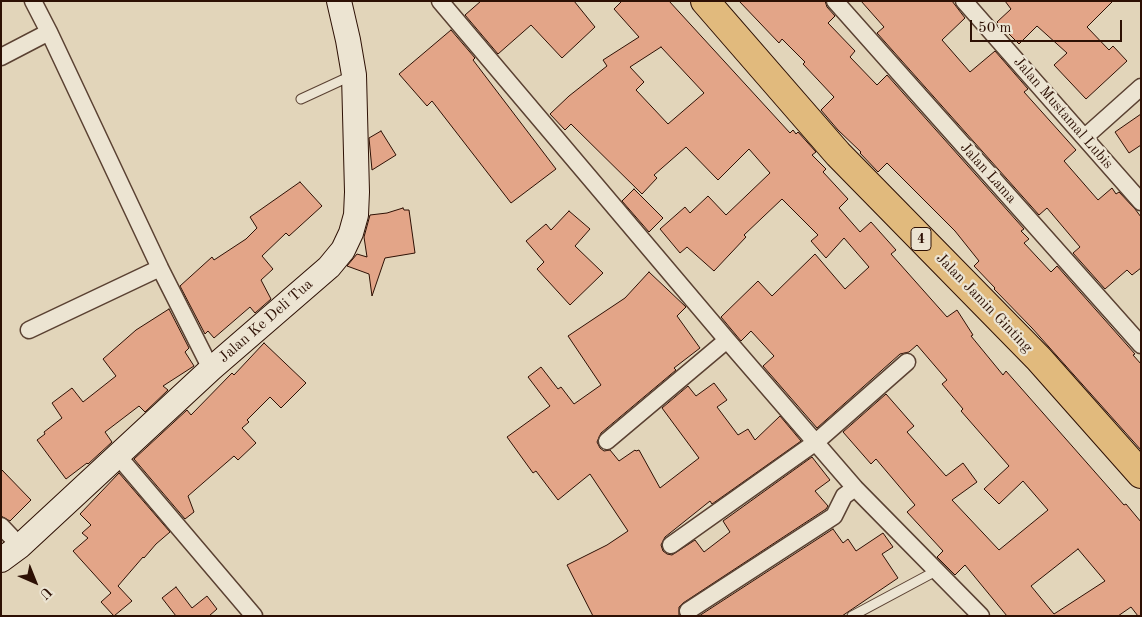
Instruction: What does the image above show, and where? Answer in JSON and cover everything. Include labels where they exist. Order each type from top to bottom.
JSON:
[{"type":"highway","name":"Jalan Jamin Ginting","points":[[705,1],[838,154],[1039,359],[1141,474]]},
{"type":"main road","name":"Jalan Ke Deli Tua","points":[[1,560],[20,546],[211,369],[329,267],[344,250],[356,215],[357,192],[354,75],[340,1]]},
{"type":"street","points":[[33,1],[160,268],[211,369]]},
{"type":"street","points":[[440,1],[855,488],[981,616]]},
{"type":"street","name":"Jalan Lama","points":[[835,1],[1141,345]]},
{"type":"street","name":"Jalan Mustamal Lubis","points":[[964,1],[1141,202]]},
{"type":"street","points":[[1,57],[49,32]]},
{"type":"street","points":[[1085,137],[1141,87]]},
{"type":"street","points":[[29,330],[160,268]]},
{"type":"street","points":[[607,441],[727,340]]},
{"type":"street","points":[[671,545],[816,442],[907,362]]},
{"type":"street","points":[[118,456],[254,616]]},
{"type":"street","points":[[688,611],[834,516],[844,496],[855,488]]},
{"type":"street","points":[[1,526],[20,546]]},
{"type":"lane","points":[[301,99],[354,75]]},
{"type":"lane","points":[[852,616],[936,570]]},
{"type":"building","points":[[481,1],[574,1],[595,27],[562,58],[531,25],[498,54],[465,15]]},
{"type":"building","points":[[622,1],[669,1],[790,133],[793,130],[796,134],[798,132],[816,152],[812,155],[826,169],[823,172],[848,199],[839,208],[860,232],[871,222],[896,250],[891,254],[947,317],[957,310],[973,335],[971,336],[1003,375],[1006,371],[1124,505],[1126,504],[1141,522],[1141,616],[1138,616],[1131,607],[1118,616],[1007,616],[965,565],[955,575],[937,557],[943,551],[907,512],[915,505],[876,459],[871,464],[843,432],[886,394],[914,426],[907,432],[946,476],[963,463],[977,482],[952,500],[999,550],[1048,510],[1023,481],[999,504],[984,489],[1009,466],[961,411],[963,409],[942,384],[947,380],[917,345],[909,352],[900,354],[817,428],[763,366],[774,356],[751,331],[741,341],[721,317],[758,281],[772,296],[815,254],[845,289],[869,267],[844,238],[826,258],[811,241],[818,235],[782,199],[744,235],[746,237],[714,271],[687,247],[680,253],[660,229],[685,207],[690,213],[708,196],[726,215],[770,173],[749,149],[718,180],[686,147],[654,175],[657,178],[642,194],[571,124],[565,130],[550,114],[569,96],[607,66],[603,60],[639,37],[614,9]],"holes":[[[661,47],[704,93],[668,124],[636,90],[644,82],[630,67]],[[1078,549],[1105,581],[1054,614],[1031,586]]]},
{"type":"building","points":[[739,1],[825,1],[827,7],[835,16],[828,23],[855,51],[850,57],[877,85],[887,75],[1024,229],[1021,231],[1029,239],[1024,243],[1051,272],[1057,266],[1135,354],[1133,355],[1141,364],[1141,450],[974,266],[979,261],[955,231],[887,163],[878,172],[838,130],[821,110],[834,97],[803,64],[805,62],[782,39],[779,43]]},
{"type":"building","points":[[861,1],[952,1],[965,18],[942,40],[970,72],[995,51],[1028,89],[1024,92],[1076,150],[1064,161],[1098,200],[1112,188],[1116,194],[1119,192],[1135,209],[1141,217],[1141,268],[1132,275],[1127,270],[1105,289],[1073,253],[1080,247],[1047,208],[1039,215],[877,33],[884,27]]},
{"type":"building","points":[[1005,1],[1113,1],[1087,27],[1109,50],[1113,46],[1127,61],[1086,99],[1054,65],[1067,53],[1037,26],[1019,44],[997,22],[1011,9]]},
{"type":"building","points":[[451,30],[475,58],[473,60],[556,169],[511,203],[432,101],[427,106],[399,74]]},
{"type":"building","points":[[1141,114],[1141,145],[1129,153],[1115,132]]},
{"type":"building","points":[[381,131],[396,155],[372,170],[369,138]]},
{"type":"building","points":[[300,182],[322,206],[289,236],[286,233],[262,256],[273,269],[261,280],[271,299],[255,313],[250,307],[214,338],[208,331],[205,334],[180,286],[212,257],[214,260],[246,239],[257,228],[250,217]]},
{"type":"building","points":[[634,189],[663,218],[649,232],[622,201]]},
{"type":"building","points":[[403,208],[404,210],[409,210],[415,253],[385,258],[372,296],[369,274],[347,266],[357,254],[367,257],[364,237],[370,215],[387,213]]},
{"type":"building","points":[[569,211],[590,229],[575,246],[603,273],[570,305],[537,269],[544,262],[526,241],[546,224],[551,230]]},
{"type":"building","points":[[649,272],[686,307],[677,316],[700,348],[674,368],[676,370],[601,433],[597,442],[600,448],[604,451],[610,450],[619,461],[635,450],[639,450],[660,488],[699,458],[662,408],[688,386],[696,396],[714,383],[727,400],[717,407],[738,435],[748,429],[755,440],[780,416],[801,441],[712,504],[710,501],[665,537],[661,545],[663,551],[672,555],[695,540],[704,552],[730,532],[723,521],[812,457],[830,480],[815,491],[828,506],[683,603],[679,607],[679,616],[593,616],[567,565],[607,545],[628,531],[590,474],[558,500],[536,471],[533,473],[507,437],[550,406],[528,377],[541,367],[558,389],[561,387],[574,404],[601,385],[568,336],[625,298]]},
{"type":"building","points":[[169,309],[189,348],[185,352],[194,366],[163,386],[168,390],[145,412],[139,406],[105,432],[112,442],[88,464],[66,479],[37,440],[62,418],[52,403],[72,388],[83,402],[116,376],[103,359],[136,330]]},
{"type":"building","points":[[264,343],[306,383],[281,408],[270,397],[247,420],[249,422],[242,428],[256,443],[238,460],[234,456],[188,496],[194,512],[185,519],[134,459],[187,410],[191,415],[232,373],[234,375]]},
{"type":"building","points":[[1,469],[31,500],[10,521],[1,516]]},
{"type":"building","points":[[119,473],[170,532],[143,557],[118,586],[132,601],[114,616],[101,602],[111,593],[73,551],[88,538],[82,533],[91,525],[80,514]]},
{"type":"building","points":[[833,529],[843,543],[848,539],[856,551],[883,533],[893,547],[882,554],[898,578],[842,616],[699,616]]},
{"type":"building","points":[[176,587],[192,608],[207,596],[217,609],[209,616],[176,616],[162,598]]}]
